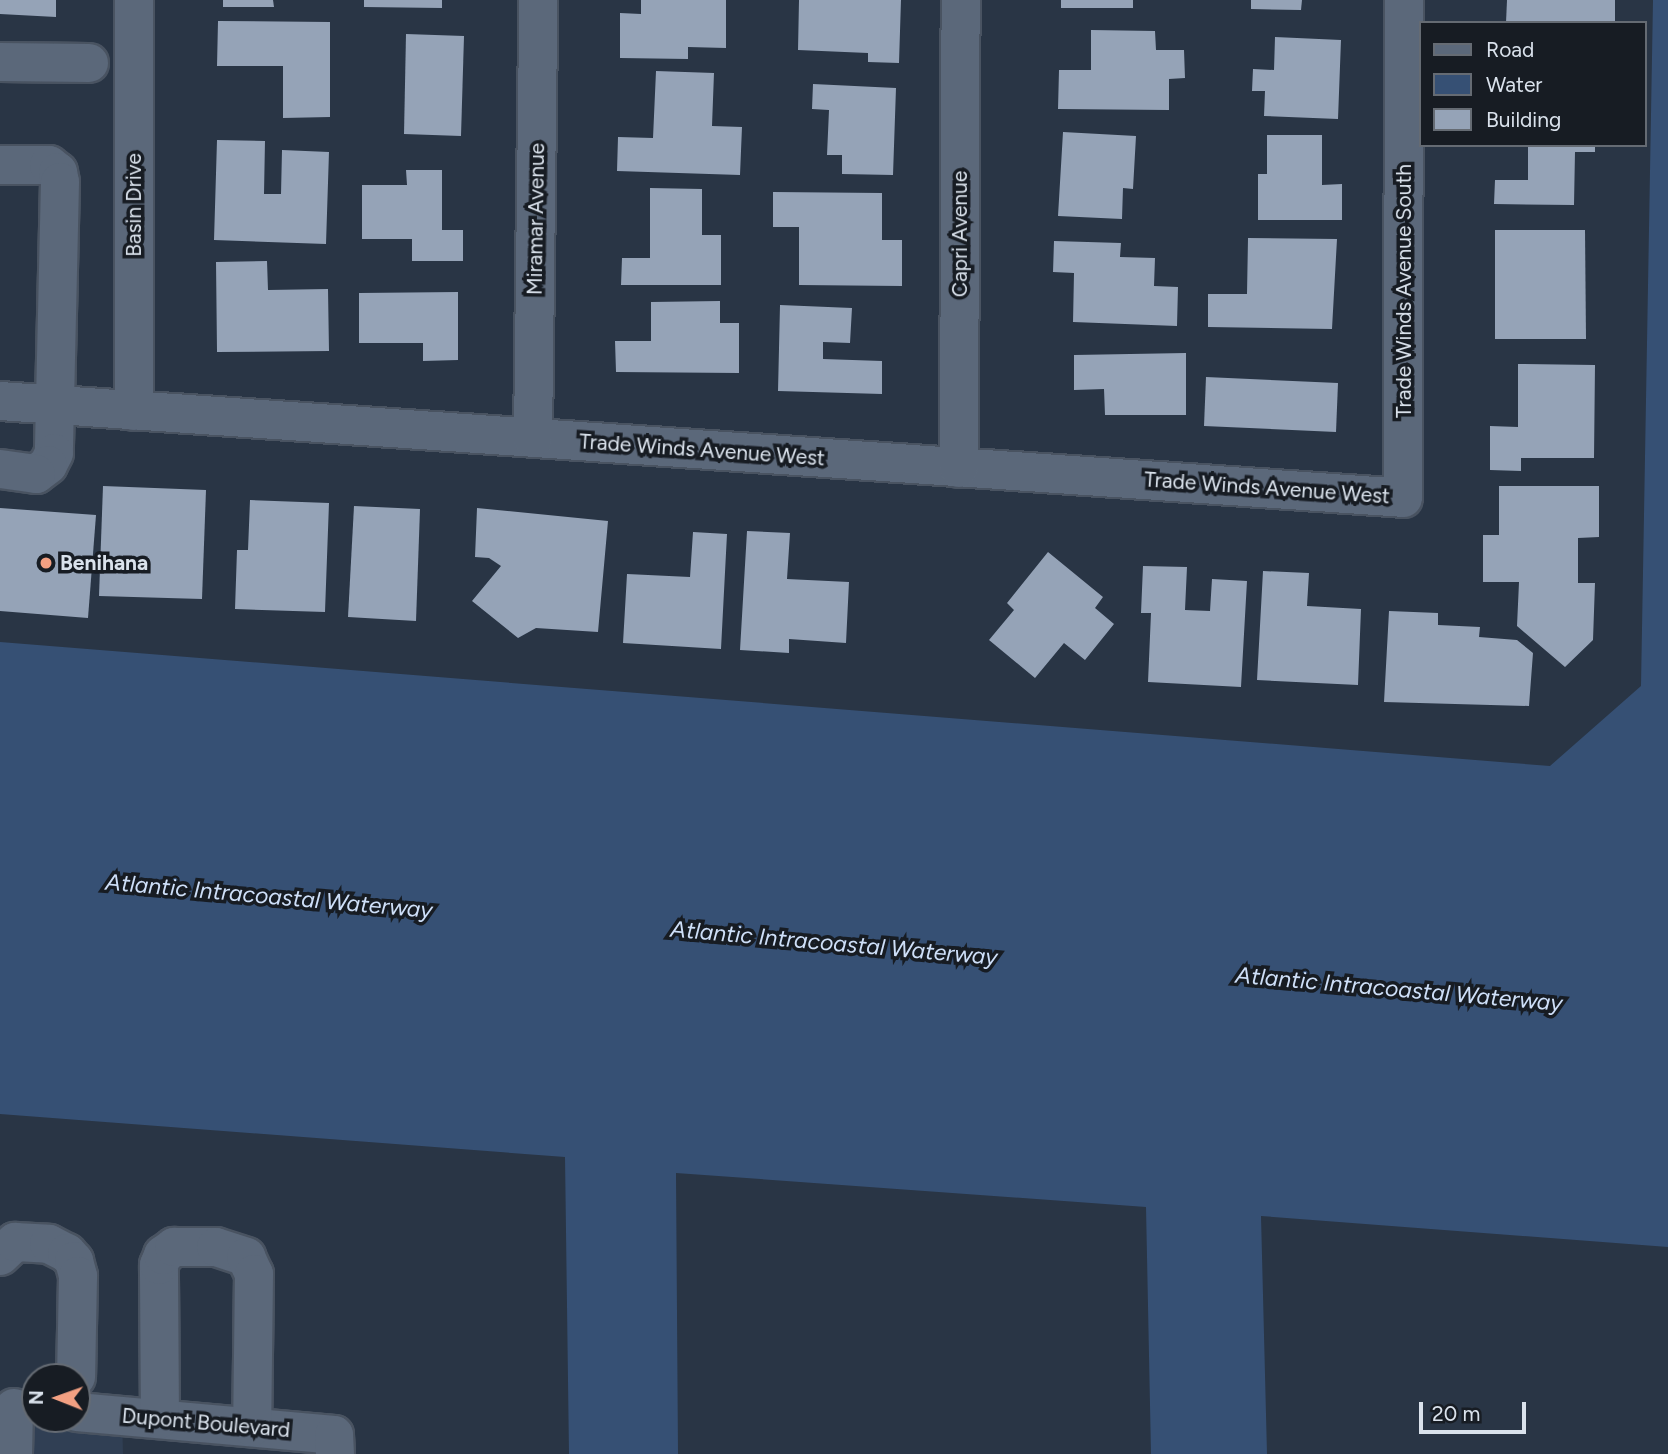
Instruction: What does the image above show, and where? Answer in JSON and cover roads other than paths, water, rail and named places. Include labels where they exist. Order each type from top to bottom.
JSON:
[{"type":"street","name":"Basin Drive","points":[[134,0],[134,411]]},
{"type":"street","name":"Miramar Avenue","points":[[533,438],[538,0]]},
{"type":"street","name":"Capri Avenue","points":[[959,467],[961,0]]},
{"type":"street","name":"Trade Winds Avenue South","points":[[1403,498],[1404,0]]},
{"type":"street","points":[[0,62],[89,63]]},
{"type":"street","points":[[0,165],[49,166],[58,172],[60,182],[54,453],[48,465],[36,474],[0,469]]},
{"type":"street","name":"Trade Winds Avenue West","points":[[0,401],[1403,498]]},
{"type":"street","points":[[0,1256],[15,1242],[49,1244],[67,1253],[74,1261],[78,1276],[76,1363]]},
{"type":"street","points":[[160,1419],[159,1265],[163,1255],[174,1247],[216,1247],[246,1257],[254,1274],[252,1427]]},
{"type":"street","points":[[13,1454],[16,1408]]},
{"type":"street","name":"Dupont Boulevard","points":[[91,1413],[252,1427],[335,1444]]},
{"type":"water","name":"Atlantic Intracoastal Waterway","points":[[1653,0],[1668,0],[1668,1247],[1261,1216],[1267,1454],[1151,1454],[1146,1207],[676,1173],[678,1454],[569,1454],[565,1157],[0,1114],[0,642],[1550,766],[1641,686]]},
{"type":"place","name":"Benihana","points":[[46,563]]}]
